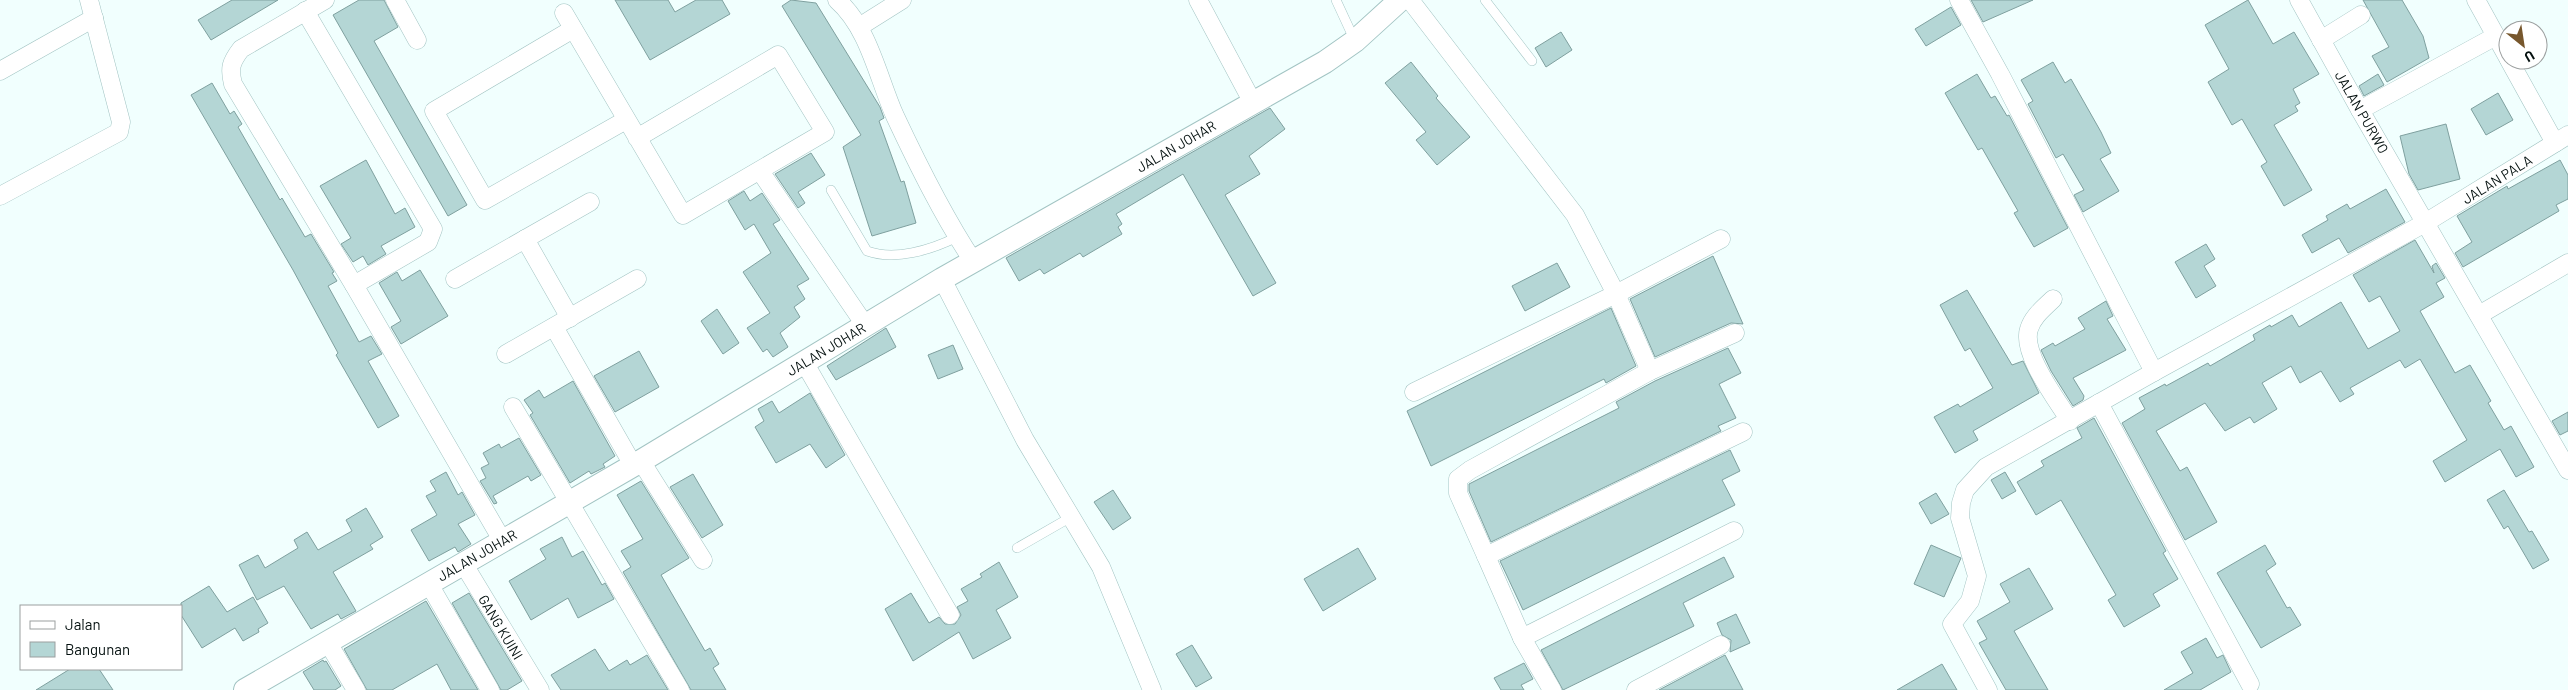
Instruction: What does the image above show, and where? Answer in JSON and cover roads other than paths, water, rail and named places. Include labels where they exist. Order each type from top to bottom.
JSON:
[{"type":"street","points":[[0,196],[119,132],[121,122],[89,0]]},
{"type":"street","points":[[325,0],[242,49],[232,61],[230,71],[233,84],[354,285],[502,540]]},
{"type":"street","points":[[395,0],[417,40]]},
{"type":"street","points":[[837,0],[846,7],[859,27],[895,115],[957,237],[973,261]]},
{"type":"street","points":[[859,27],[902,0]]},
{"type":"street","points":[[1198,0],[1253,102]]},
{"type":"street","name":"JALAN JOHAR","points":[[245,690],[502,540],[568,504],[942,279],[1325,62],[1355,42],[1400,0]]},
{"type":"street","points":[[1410,0],[1575,215],[1616,294],[1650,371]]},
{"type":"street","points":[[1959,0],[2000,74],[2154,372]]},
{"type":"street","name":"JALAN PURWO","points":[[2299,0],[2360,110],[2568,470]]},
{"type":"street","points":[[2476,0],[2498,40]]},
{"type":"street","points":[[305,11],[433,229],[428,242],[354,285]]},
{"type":"street","points":[[564,13],[626,120],[683,215],[825,132],[778,55],[637,138]]},
{"type":"street","points":[[2321,40],[2361,15]]},
{"type":"street","points":[[0,71],[94,18]]},
{"type":"street","points":[[573,29],[434,111],[485,200],[626,120]]},
{"type":"street","points":[[2360,110],[2496,36]]},
{"type":"street","points":[[2515,70],[2561,139]]},
{"type":"street","name":"JALAN PALA","points":[[1988,690],[1952,624],[1970,601],[1977,576],[1960,518],[1965,490],[1986,467],[2425,223],[2561,139]]},
{"type":"street","points":[[760,171],[866,325]]},
{"type":"street","points":[[455,279],[590,202]]},
{"type":"street","points":[[1414,392],[1616,294],[1721,238]]},
{"type":"street","points":[[525,239],[570,318]]},
{"type":"street","points":[[2479,315],[2568,263]]},
{"type":"street","points":[[506,354],[637,279]]},
{"type":"street","points":[[942,279],[1025,440],[1101,567],[1152,690]]},
{"type":"street","points":[[2053,299],[2036,315],[2028,330],[2028,343],[2032,356],[2070,421]]},
{"type":"street","points":[[554,327],[637,463],[703,560]]},
{"type":"street","points":[[1552,690],[1522,638],[1458,493],[1458,479],[1470,470],[1650,371],[1735,333]]},
{"type":"street","points":[[804,362],[950,615]]},
{"type":"street","points":[[2099,403],[2250,684]]},
{"type":"street","points":[[513,408],[642,629],[680,690]]},
{"type":"street","points":[[1486,556],[1743,432]]},
{"type":"street","points":[[1522,638],[1734,531]]},
{"type":"street","name":"GANG KUINI","points":[[463,564],[540,690]]},
{"type":"street","points":[[429,584],[490,690]]},
{"type":"street","points":[[327,641],[356,690]]},
{"type":"street","points":[[1636,690],[1721,645]]},
{"type":"lane","points":[[1336,0],[1355,42]]},
{"type":"lane","points":[[1485,0],[1532,61]]},
{"type":"lane","points":[[831,190],[867,251],[892,256],[945,243],[957,237]]},
{"type":"lane","points":[[1017,548],[1071,517]]}]
